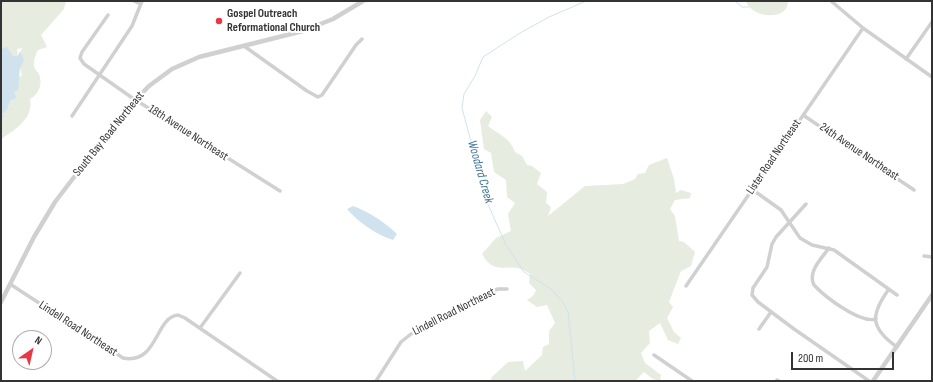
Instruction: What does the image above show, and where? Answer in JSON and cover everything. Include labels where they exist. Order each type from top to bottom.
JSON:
[{"type":"street","points":[[72,116],[132,26],[141,2],[134,1]]},
{"type":"street","name":"South Bay Road Northeast","points":[[1,302],[34,237],[55,202],[135,99],[156,80],[182,64],[199,57],[313,27],[342,14],[363,1]]},
{"type":"street","points":[[831,1],[863,28],[932,77]]},
{"type":"street","name":"18th Avenue Northeast","points":[[108,15],[84,49],[80,58],[84,64],[135,99],[280,191]]},
{"type":"street","points":[[906,59],[932,22]]},
{"type":"street","name":"Lister Road Northeast","points":[[686,286],[863,28]]},
{"type":"street","points":[[244,46],[307,91],[318,97],[322,95],[356,45],[362,39]]},
{"type":"street","name":"24th Avenue Northeast","points":[[803,115],[914,190]]},
{"type":"street","points":[[753,190],[779,208],[795,233],[807,243],[830,248],[897,295]]},
{"type":"street","points":[[806,204],[800,213],[782,230],[772,244],[768,267],[754,288],[752,295],[771,312],[869,381]]},
{"type":"street","points":[[830,248],[814,270],[812,275],[814,285],[854,314],[866,319],[876,319]]},
{"type":"street","points":[[924,256],[932,257]]},
{"type":"street","points":[[200,328],[240,273]]},
{"type":"street","name":"Lindell Road Northeast","points":[[10,284],[122,358],[133,359],[144,354],[168,320],[174,315],[182,316],[277,381]]},
{"type":"street","name":"Lindell Road Northeast","points":[[376,381],[401,342],[411,334],[449,316],[484,294],[498,289],[507,289]]},
{"type":"street","points":[[889,289],[879,304],[876,319],[880,332],[897,347]]},
{"type":"street","points":[[873,381],[932,295]]},
{"type":"street","points":[[759,329],[771,312]]},
{"type":"street","points":[[654,355],[692,381]]},
{"type":"shaded area","points":[[1,1],[66,1],[64,9],[41,35],[47,47],[38,50],[35,57],[34,67],[39,74],[41,81],[38,92],[30,99],[29,112],[22,123],[1,139],[1,117],[3,117],[2,114],[8,108],[14,92],[17,90],[19,77],[22,75],[20,68],[23,60],[20,53],[22,48],[17,49],[18,56],[13,56],[10,54],[8,48],[1,49]]},
{"type":"shaded area","points":[[746,1],[788,1],[786,8],[782,12],[776,15],[769,15],[761,14],[755,11],[749,7]]},
{"type":"shaded area","points":[[486,111],[492,117],[488,126],[510,143],[515,152],[522,156],[527,165],[532,166],[541,173],[537,184],[547,192],[546,203],[551,207],[548,216],[585,186],[623,184],[635,179],[638,174],[645,173],[649,165],[667,158],[674,179],[676,193],[681,190],[691,193],[690,198],[675,200],[670,209],[675,216],[679,241],[684,242],[695,252],[691,266],[681,271],[669,302],[673,307],[667,318],[674,332],[681,338],[678,344],[668,340],[660,323],[649,331],[650,343],[641,353],[645,363],[661,375],[660,381],[653,379],[644,372],[635,381],[491,381],[491,378],[508,362],[523,361],[525,371],[542,355],[543,347],[549,344],[549,331],[555,323],[547,305],[537,307],[527,300],[533,296],[536,290],[529,283],[530,274],[524,270],[513,267],[499,268],[489,263],[482,254],[496,238],[511,231],[508,214],[515,203],[507,197],[506,180],[494,172],[491,153],[484,149],[480,120]]},
{"type":"water","points":[[7,47],[13,56],[18,56],[20,51],[24,61],[20,68],[18,90],[14,92],[16,98],[11,100],[7,110],[2,114],[4,117],[1,117],[1,49]]},
{"type":"water","points":[[353,206],[371,214],[393,230],[397,234],[393,240],[368,228],[357,219],[347,209]]},
{"type":"waterway","name":"Woodard Creek","points":[[575,381],[568,312],[562,301],[551,289],[524,272],[506,245],[487,202],[462,108],[464,94],[475,76],[483,57],[520,33],[549,17],[586,1]]},
{"type":"waterway","points":[[735,1],[742,7],[749,7]]},
{"type":"place","name":"Gospel Outreach Reformational Church","points":[[219,21]]}]
